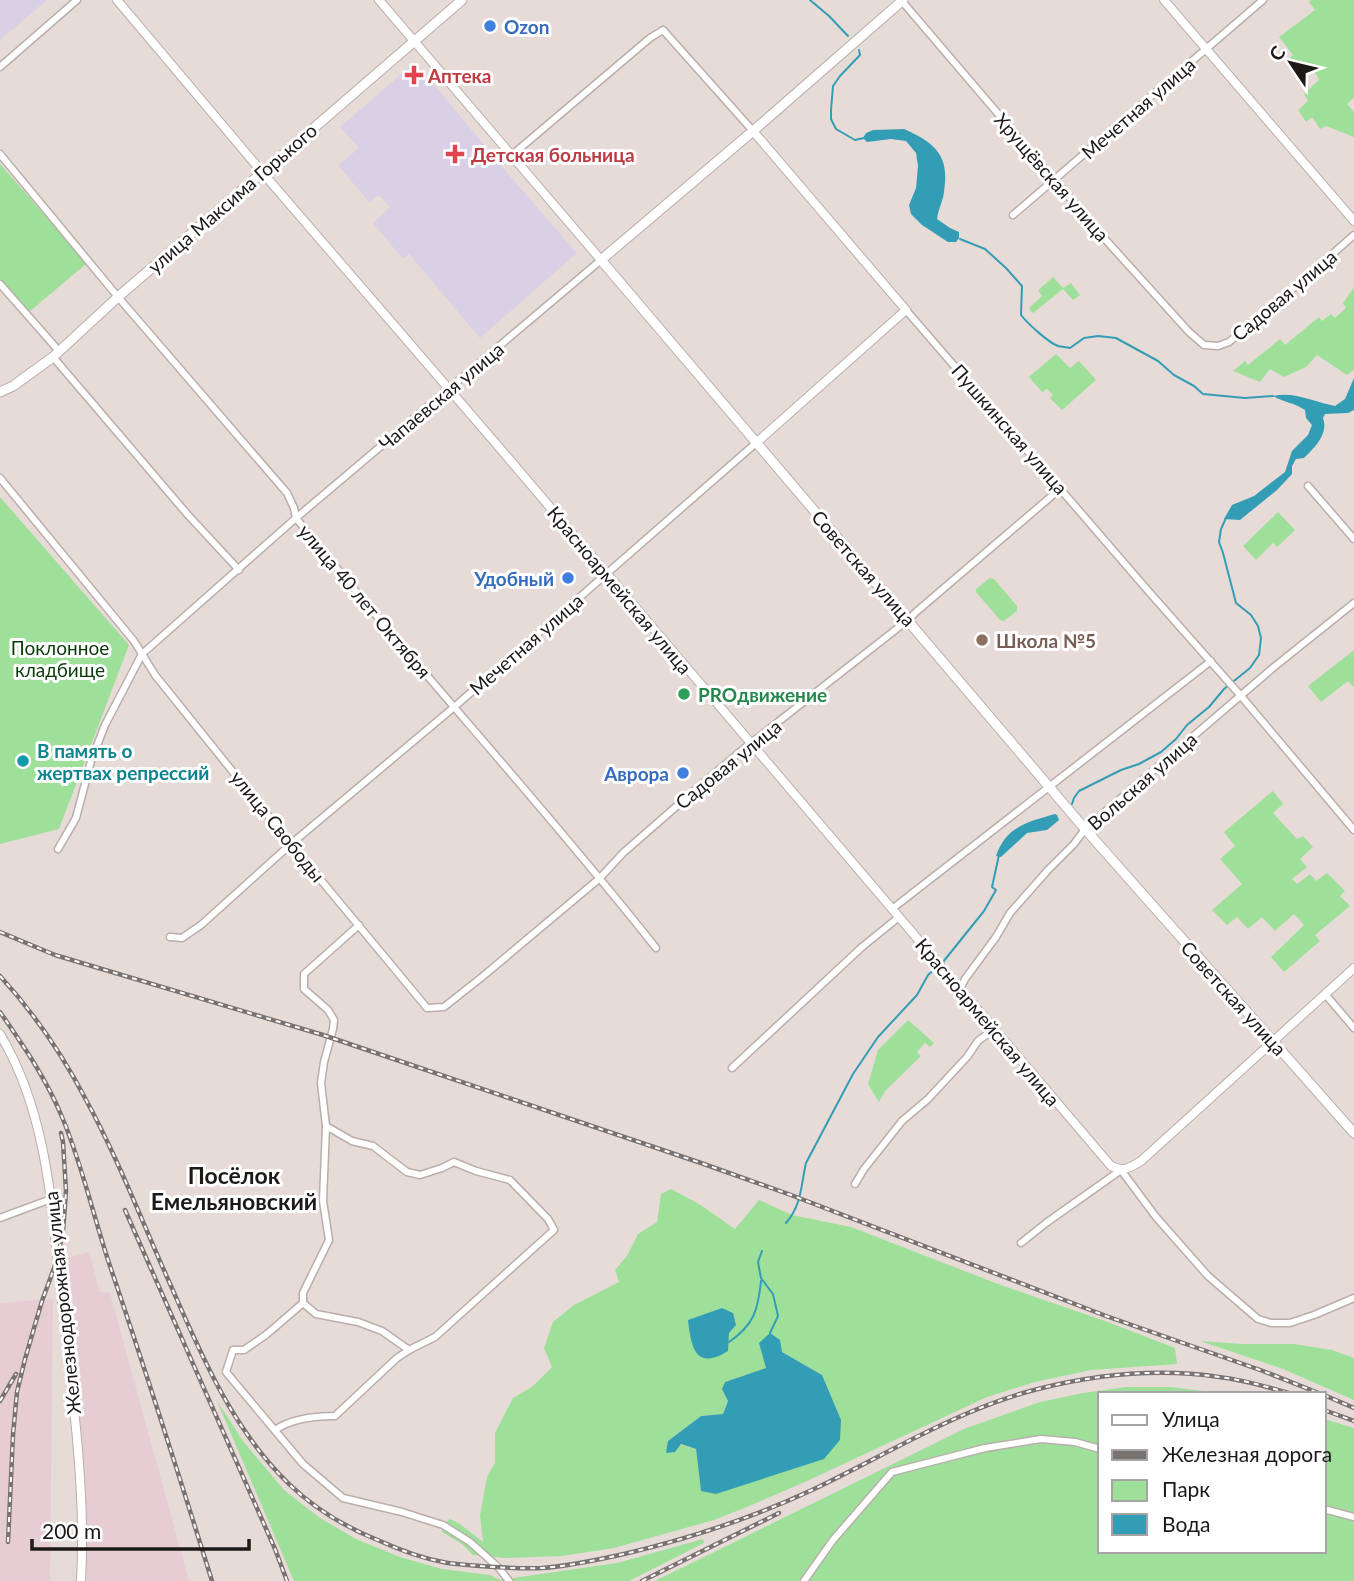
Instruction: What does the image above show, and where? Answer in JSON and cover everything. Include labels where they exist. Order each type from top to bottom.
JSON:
[{"type":"main road","name":"улица Максима Горького","points":[[0,392],[13,386],[56,354],[118,297],[462,0]]},
{"type":"main road","name":"Чапаевская улица","points":[[601,260],[902,0]]},
{"type":"main road","name":"Советская улица","points":[[601,260],[1084,829],[1354,1133]]},
{"type":"street","points":[[0,66],[77,0]]},
{"type":"street","name":"Красноармейская улица","points":[[117,0],[1101,1155],[1111,1166],[1121,1170],[1156,1217],[1208,1276],[1258,1319],[1271,1323],[1290,1323],[1354,1298]]},
{"type":"street","name":"Советская улица","points":[[379,0],[601,260]]},
{"type":"street","name":"Хрущёвская улица","points":[[902,0],[1189,332],[1199,342],[1209,346]]},
{"type":"street","points":[[1164,0],[1354,221]]},
{"type":"street","name":"Мечетная улица","points":[[1013,215],[1263,0]]},
{"type":"street","name":"Пушкинская улица","points":[[512,155],[650,38],[663,30],[1224,676],[1354,830]]},
{"type":"street","name":"улица 40 лет Октября","points":[[0,154],[286,493],[296,519],[357,595],[600,878],[656,948]]},
{"type":"street","name":"Садовая улица","points":[[1209,346],[1229,342],[1354,235]]},
{"type":"street","name":"Чапаевская улица","points":[[58,849],[76,818],[105,725],[142,654],[296,519],[601,260]]},
{"type":"street","points":[[0,285],[188,515],[239,570]]},
{"type":"street","name":"Мечетная улица","points":[[170,937],[182,938],[201,925],[291,844],[453,708],[906,310]]},
{"type":"street","name":"улица Свободы","points":[[0,478],[134,641],[155,675],[427,1009]]},
{"type":"street","points":[[1308,486],[1354,539]]},
{"type":"street","name":"Садовая улица","points":[[427,1009],[444,1007],[600,878],[633,844],[703,783],[908,620],[1061,488]]},
{"type":"street","points":[[1347,529],[1354,523]]},
{"type":"street","name":"Вольская улица","points":[[958,986],[996,937],[1010,913],[1074,844],[1084,829],[1274,667],[1354,603]]},
{"type":"street","points":[[892,909],[1211,661]]},
{"type":"street","points":[[733,1068],[862,947],[899,916]]},
{"type":"street","points":[[359,925],[304,974],[304,989],[328,1010],[334,1020],[321,1083],[326,1126],[323,1201],[329,1240],[303,1293],[303,1303],[244,1350],[233,1350],[226,1372],[303,1464],[343,1498],[443,1525],[470,1542],[499,1568],[509,1581]]},
{"type":"street","points":[[1021,1244],[1121,1170],[1142,1161],[1354,968]]},
{"type":"street","points":[[1325,994],[1354,1028]]},
{"type":"street","points":[[855,1184],[864,1168],[902,1121],[967,1058],[978,1041],[994,1029]]},
{"type":"street","name":"Железнодорожная улица","points":[[0,1034],[25,1084],[51,1199],[76,1421],[83,1535],[81,1581]]},
{"type":"street","points":[[275,1430],[282,1425],[320,1416],[335,1416],[397,1358],[435,1337],[554,1230],[548,1219],[510,1180],[476,1171],[454,1161],[420,1175],[407,1172],[373,1146],[352,1141],[326,1126]]},
{"type":"street","points":[[0,1218],[51,1199]]},
{"type":"street","points":[[303,1303],[316,1314],[358,1322],[382,1331],[409,1350]]},
{"type":"street","points":[[804,1581],[833,1540],[892,1472],[985,1448],[1041,1439],[1075,1442],[1098,1448]]},
{"type":"street","points":[[1326,1509],[1354,1517]]},
{"type":"shaded area","points":[[0,0],[47,0],[0,40]]},
{"type":"shaded area","points":[[412,65],[423,78],[427,76],[577,253],[480,338],[409,254],[403,259],[373,223],[390,207],[379,195],[369,202],[338,165],[359,148],[340,127]]},
{"type":"shaded area","points":[[89,1252],[100,1292],[110,1293],[189,1581],[87,1581],[73,1299],[64,1259]]},
{"type":"shaded area","points":[[53,1299],[50,1581],[0,1581],[0,1303]]},
{"type":"green space","points":[[1354,0],[1354,98],[1347,104],[1354,112],[1354,137],[1326,126],[1320,129],[1312,117],[1306,122],[1298,110],[1308,101],[1304,94],[1319,80],[1314,70],[1301,81],[1286,61],[1293,55],[1279,37],[1315,10],[1309,2]]},
{"type":"green space","points":[[0,164],[87,263],[29,312],[0,280]]},
{"type":"green space","points":[[1053,277],[1063,288],[1071,283],[1080,295],[1073,300],[1063,289],[1033,313],[1029,308],[1042,296],[1038,290]]},
{"type":"green space","points":[[1354,287],[1354,370],[1347,375],[1317,355],[1306,367],[1284,377],[1270,369],[1260,382],[1233,371],[1245,361],[1248,365],[1280,339],[1285,345],[1319,317],[1322,321],[1331,314],[1335,318],[1346,308],[1343,303]]},
{"type":"green space","points":[[1056,354],[1070,368],[1079,361],[1096,380],[1062,410],[1050,398],[1053,395],[1047,389],[1042,392],[1029,377]]},
{"type":"green space","name":"Поклонное кладбище","points":[[0,497],[129,645],[59,829],[0,844]]},
{"type":"green space","points":[[1278,512],[1295,530],[1277,547],[1273,543],[1256,560],[1243,546]]},
{"type":"green space","points":[[990,578],[994,579],[1017,606],[1017,611],[1004,621],[1000,620],[976,592],[976,589]]},
{"type":"green space","points":[[1354,650],[1354,687],[1348,681],[1321,702],[1308,686]]},
{"type":"green space","points":[[1273,791],[1283,804],[1273,813],[1297,839],[1303,836],[1313,847],[1300,859],[1307,867],[1292,879],[1297,884],[1310,874],[1316,881],[1327,873],[1345,891],[1340,896],[1350,906],[1315,935],[1320,941],[1284,972],[1271,957],[1304,925],[1294,914],[1275,931],[1262,917],[1248,929],[1237,917],[1227,925],[1212,910],[1242,884],[1220,859],[1235,846],[1224,832]]},
{"type":"green space","points":[[908,1020],[934,1043],[930,1047],[925,1043],[917,1052],[921,1056],[885,1091],[879,1102],[868,1084],[878,1050]]},
{"type":"green space","points":[[671,1189],[699,1204],[735,1229],[759,1200],[792,1215],[851,1227],[1175,1348],[1177,1364],[1091,1370],[1035,1382],[987,1397],[747,1507],[714,1520],[614,1548],[562,1556],[505,1558],[473,1555],[462,1544],[442,1532],[443,1525],[450,1519],[483,1542],[480,1515],[487,1477],[495,1463],[495,1433],[513,1398],[533,1386],[552,1367],[544,1348],[553,1322],[574,1305],[619,1282],[615,1270],[627,1256],[638,1234],[657,1222],[661,1194]],"holes":[[[782,1352],[822,1375],[701,1491],[696,1449],[668,1441],[701,1416],[723,1414],[728,1400],[722,1389],[725,1382],[767,1368]]]},
{"type":"green space","points":[[1200,1341],[1294,1344],[1332,1350],[1354,1358],[1354,1400],[1283,1369]]},
{"type":"green space","points":[[1126,1387],[1170,1387],[1212,1392],[1098,1392],[1098,1553],[1326,1553],[1326,1420],[1354,1428],[1354,1581],[655,1581],[964,1429],[1040,1402]]},
{"type":"green space","points":[[217,1401],[243,1441],[284,1490],[320,1518],[356,1539],[400,1557],[442,1569],[490,1575],[500,1580],[617,1563],[703,1539],[704,1543],[629,1581],[294,1581]]},
{"type":"water","points":[[904,129],[932,145],[942,159],[945,179],[937,219],[959,232],[956,242],[948,242],[922,225],[911,214],[909,205],[916,188],[918,166],[916,153],[906,141],[891,139],[867,142],[863,138],[873,130]]},
{"type":"water","points":[[1354,378],[1354,410],[1348,413],[1325,414],[1320,440],[1304,458],[1296,459],[1292,474],[1277,490],[1240,520],[1224,519],[1232,505],[1254,496],[1285,472],[1292,451],[1308,435],[1312,425],[1306,418],[1305,410],[1273,396],[1296,396],[1335,406],[1345,399]]},
{"type":"water","points":[[1055,814],[1059,820],[1047,830],[1027,833],[1001,857],[996,856],[1006,838],[1019,827]]},
{"type":"water","points":[[722,1308],[733,1313],[736,1325],[729,1333],[728,1351],[709,1359],[702,1357],[694,1347],[688,1320]]},
{"type":"water","points":[[770,1333],[780,1340],[782,1352],[822,1375],[841,1420],[840,1440],[824,1459],[716,1494],[701,1491],[696,1449],[681,1444],[675,1452],[666,1453],[668,1441],[701,1416],[723,1414],[728,1401],[722,1389],[725,1382],[766,1368],[759,1343]]},
{"type":"waterway","points":[[810,0],[848,36]]},
{"type":"waterway","points":[[859,50],[860,55],[833,86],[831,119],[836,129],[855,140],[864,138]]},
{"type":"waterway","points":[[960,239],[985,249],[1006,268],[1022,286],[1021,315],[1054,344],[1070,348],[1084,338],[1116,338],[1158,361],[1203,394],[1245,398],[1273,396]]},
{"type":"waterway","points":[[1072,804],[1079,791],[1161,752],[1209,707],[1224,689],[1250,668],[1259,655],[1261,638],[1258,626],[1251,615],[1236,603],[1219,542],[1226,518]]},
{"type":"waterway","points":[[943,962],[984,911],[996,890],[992,887],[999,855]]},
{"type":"waterway","points":[[786,1223],[798,1202],[806,1163],[853,1074],[878,1037],[917,995],[928,975],[936,968]]},
{"type":"waterway","points":[[762,1251],[758,1262],[761,1278],[773,1294],[778,1316],[770,1333]]},
{"type":"waterway","points":[[729,1342],[744,1329],[753,1316],[761,1281]]},
{"type":"railway","points":[[0,932],[55,955],[323,1035],[701,1163],[1316,1392]]},
{"type":"railway","points":[[0,976],[46,1034],[85,1098],[207,1366],[251,1440],[289,1484],[321,1510],[356,1530],[419,1556],[455,1564],[542,1568],[648,1548],[696,1535],[766,1510],[979,1408],[1038,1389],[1083,1380],[1128,1374],[1196,1374],[1238,1380],[1285,1392]]},
{"type":"railway","points":[[0,1012],[42,1076],[69,1135],[212,1581]]},
{"type":"railway","points":[[8,1542],[17,1392],[63,1232],[66,1191],[61,1133]]},
{"type":"railway","points":[[125,1210],[287,1581]]},
{"type":"railway","points":[[0,1401],[16,1374]]},
{"type":"railway","points":[[1326,1396],[1354,1408]]},
{"type":"railway","points":[[1326,1411],[1354,1421]]},
{"type":"railway","points":[[642,1581],[779,1513]]},
{"type":"place","name":"Ozon","points":[[490,26]]},
{"type":"place","name":"Аптека","points":[[414,75]]},
{"type":"place","name":"Детская больница","points":[[455,154]]},
{"type":"place","name":"Удобный","points":[[568,578]]},
{"type":"place","name":"Школа №5","points":[[982,640]]},
{"type":"place","name":"PROдвижение","points":[[684,694]]},
{"type":"place","name":"В память о жертвах репрессий","points":[[23,761]]},
{"type":"place","name":"Аврора","points":[[683,773]]},
{"type":"district","name":"Посёлок Емельяновский","points":[[234,1188]]}]
